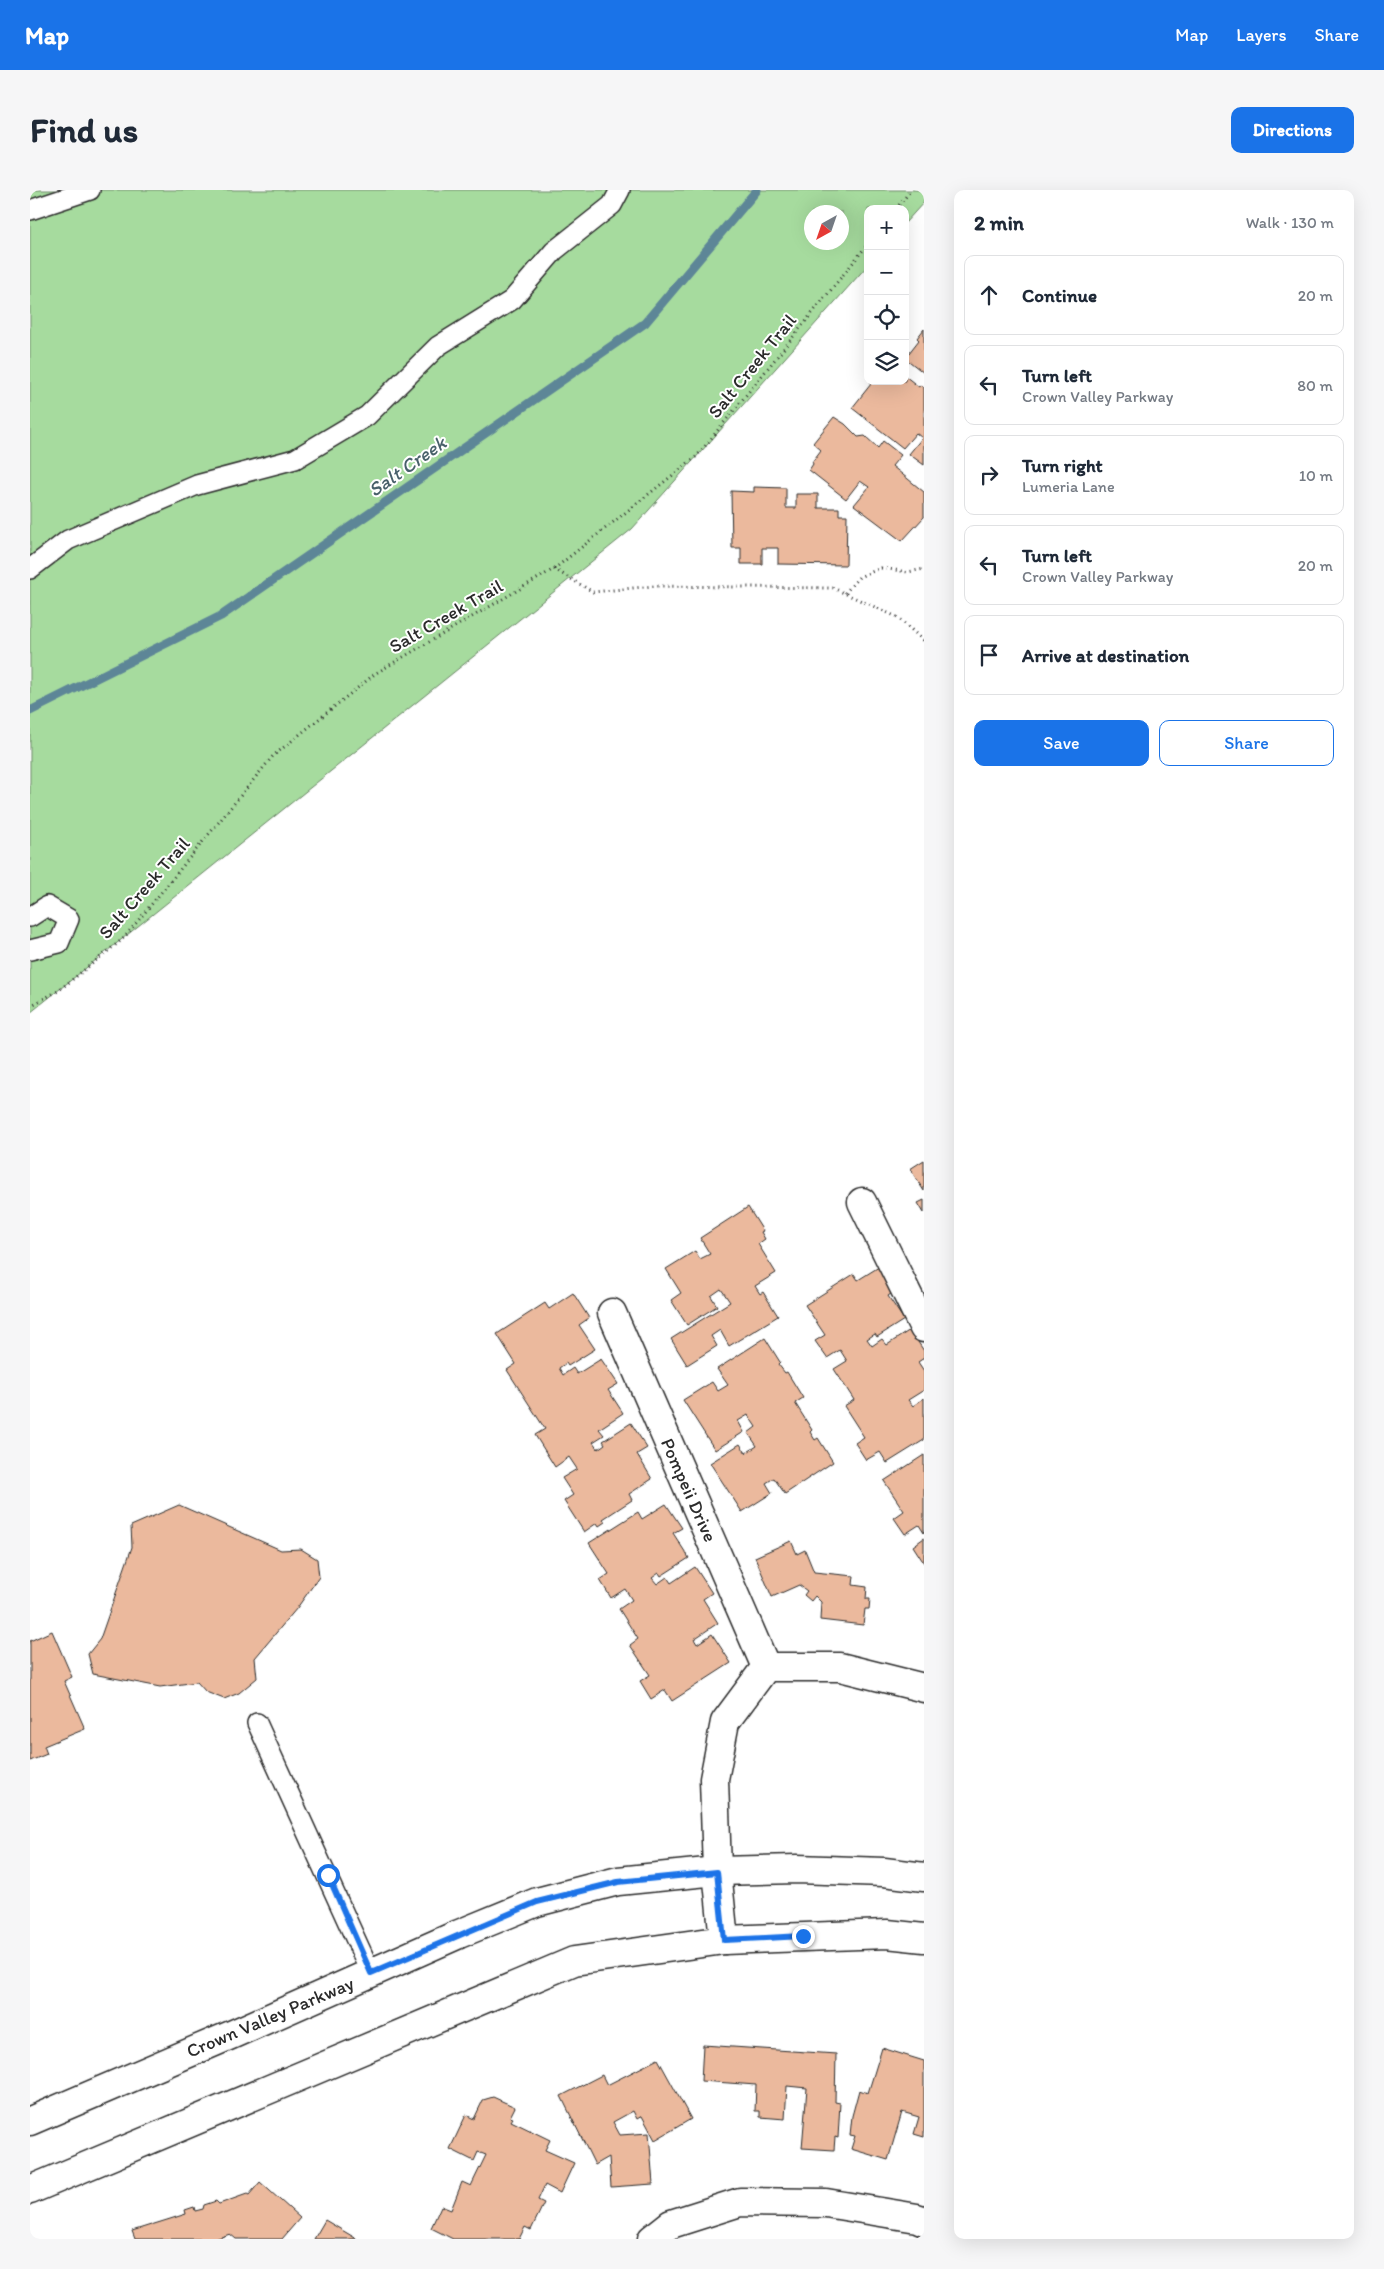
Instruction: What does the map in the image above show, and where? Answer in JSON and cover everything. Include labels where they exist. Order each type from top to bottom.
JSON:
[{"type":"main road","points":[[862,1202],[924,1328]]},
{"type":"main road","name":"Pompeii Drive","points":[[612,1313],[766,1667]]},
{"type":"main road","points":[[724,1940],[717,1872],[714,1779],[725,1722],[766,1667],[840,1667],[924,1688]]},
{"type":"main road","name":"Crown Valley Parkway","points":[[30,2121],[537,1902],[618,1882],[717,1872],[797,1870],[884,1872],[924,1877]]},
{"type":"main road","points":[[30,2190],[574,1961],[724,1940],[887,1934],[924,1938]]},
{"type":"main road","points":[[652,2239],[671,2224],[740,2202],[826,2203],[917,2218],[924,2221]]},
{"type":"lane","points":[[30,210],[90,190]]},
{"type":"lane","points":[[30,569],[68,540],[197,485],[296,458],[367,416],[438,346],[512,300],[554,251],[612,206],[620,190]]},
{"type":"lane","points":[[30,917],[48,906],[69,920],[58,943],[30,950]]},
{"type":"lane","points":[[257,1724],[371,1973]]},
{"type":"path","points":[[899,205],[911,190]]},
{"type":"path","name":"Salt Creek Trail","points":[[30,1006],[58,991],[122,939],[274,756],[376,673],[554,569],[698,456],[864,249]]},
{"type":"path","points":[[845,593],[859,577],[881,568],[908,572],[924,569]]},
{"type":"path","points":[[554,569],[593,592],[654,586],[833,588],[897,617],[924,641]]},
{"type":"green space","points":[[30,190],[924,190],[924,202],[909,219],[909,205],[864,205],[864,269],[632,529],[30,1013]]},
{"type":"building","points":[[924,329],[924,373],[909,361],[909,353],[919,340],[917,338]]},
{"type":"building","points":[[909,379],[919,387],[920,385],[924,388],[924,465],[909,454],[922,438],[916,433],[903,448],[852,408],[870,385],[909,385]]},
{"type":"building","points":[[834,417],[845,424],[858,437],[865,436],[878,448],[883,441],[901,455],[892,466],[924,492],[924,517],[902,541],[854,505],[869,487],[860,481],[846,499],[809,470],[813,464],[812,462],[821,450],[813,443]]},
{"type":"building","points":[[754,487],[786,488],[786,508],[796,508],[796,494],[818,494],[818,508],[839,508],[839,515],[847,515],[846,565],[778,564],[778,548],[762,548],[762,564],[741,564],[741,548],[732,548],[731,491],[754,492]]},
{"type":"building","points":[[924,1160],[924,1191],[910,1169]]},
{"type":"building","points":[[924,1200],[924,1213],[918,1203]]},
{"type":"building","points":[[748,1207],[763,1231],[761,1232],[765,1239],[758,1244],[776,1273],[755,1286],[760,1294],[763,1292],[778,1316],[729,1346],[720,1330],[711,1336],[717,1346],[687,1365],[671,1339],[730,1302],[721,1289],[711,1296],[717,1306],[687,1325],[671,1300],[681,1293],[666,1269],[695,1251],[700,1259],[710,1254],[700,1238]]},
{"type":"building","points":[[882,1265],[898,1289],[888,1296],[904,1320],[877,1337],[875,1334],[867,1339],[872,1346],[882,1339],[887,1345],[910,1330],[924,1351],[924,1358],[918,1362],[924,1371],[924,1390],[908,1400],[913,1406],[924,1398],[924,1440],[887,1463],[880,1452],[866,1460],[855,1443],[864,1437],[844,1406],[854,1400],[834,1369],[847,1361],[840,1350],[827,1358],[815,1341],[825,1335],[805,1305],[854,1274],[858,1280]]},
{"type":"building","points":[[573,1293],[589,1318],[579,1325],[595,1349],[568,1366],[566,1363],[559,1368],[563,1375],[573,1368],[577,1374],[601,1359],[618,1384],[608,1390],[623,1413],[599,1429],[604,1435],[593,1442],[598,1449],[605,1444],[603,1441],[631,1423],[647,1448],[637,1454],[652,1479],[629,1494],[632,1500],[603,1519],[605,1522],[599,1526],[597,1523],[584,1532],[564,1501],[573,1495],[562,1478],[577,1469],[569,1457],[555,1467],[535,1435],[545,1429],[507,1370],[516,1364],[497,1334],[545,1303],[549,1309]]},
{"type":"building","points":[[765,1338],[780,1362],[778,1364],[785,1373],[787,1372],[803,1398],[795,1403],[812,1430],[810,1432],[815,1440],[818,1438],[833,1462],[785,1494],[774,1478],[766,1483],[772,1493],[742,1512],[710,1463],[740,1444],[746,1453],[757,1446],[748,1433],[756,1427],[748,1415],[738,1421],[744,1432],[715,1450],[683,1400],[712,1382],[718,1391],[728,1385],[717,1369]]},
{"type":"building","points":[[924,1455],[924,1533],[919,1525],[905,1534],[894,1518],[904,1511],[884,1481]]},
{"type":"building","points":[[666,1504],[682,1528],[673,1533],[689,1558],[661,1576],[659,1573],[652,1578],[657,1584],[667,1577],[671,1583],[695,1567],[712,1593],[703,1599],[718,1623],[694,1639],[697,1644],[712,1634],[731,1663],[672,1701],[665,1690],[651,1699],[640,1681],[650,1675],[630,1645],[638,1639],[619,1609],[632,1600],[625,1589],[611,1598],[600,1580],[609,1574],[589,1543],[638,1512],[642,1519]]},
{"type":"building","points":[[179,1505],[281,1550],[301,1549],[317,1559],[319,1577],[297,1608],[255,1658],[257,1678],[239,1693],[224,1699],[206,1692],[197,1682],[160,1687],[93,1674],[88,1654],[100,1639],[132,1547],[131,1526]]},
{"type":"building","points":[[924,1538],[924,1563],[913,1546]]},
{"type":"building","points":[[791,1541],[797,1554],[805,1550],[814,1572],[854,1576],[853,1585],[867,1587],[866,1599],[870,1599],[869,1609],[865,1609],[863,1625],[820,1620],[821,1602],[815,1596],[811,1601],[804,1595],[807,1591],[799,1585],[772,1597],[755,1557]]},
{"type":"building","points":[[52,1631],[72,1677],[64,1681],[85,1729],[44,1746],[47,1754],[30,1761],[30,1641]]},
{"type":"building","points":[[703,2045],[836,2054],[835,2102],[840,2103],[838,2138],[835,2137],[834,2150],[802,2148],[807,2088],[787,2086],[785,2119],[760,2117],[760,2111],[755,2111],[756,2085],[701,2081]]},
{"type":"building","points":[[882,2048],[924,2061],[924,2137],[914,2134],[919,2117],[902,2112],[888,2160],[851,2149],[855,2136],[850,2135],[852,2116],[859,2090],[868,2093]]},
{"type":"building","points":[[658,2059],[691,2119],[655,2140],[642,2116],[637,2119],[633,2111],[613,2122],[620,2135],[649,2133],[653,2184],[611,2187],[609,2157],[595,2165],[561,2096],[602,2075],[607,2085]]},
{"type":"building","points":[[493,2097],[515,2107],[510,2117],[513,2118],[511,2121],[550,2140],[545,2150],[574,2163],[560,2193],[545,2185],[538,2200],[544,2203],[531,2230],[525,2227],[519,2239],[453,2239],[431,2228],[441,2206],[451,2210],[462,2182],[471,2186],[486,2155],[478,2152],[474,2161],[450,2149],[466,2115],[474,2119],[483,2100]]},
{"type":"building","points":[[260,2182],[300,2218],[282,2239],[236,2239],[230,2234],[215,2239],[135,2239],[132,2231],[186,2214],[185,2210],[194,2207],[195,2211],[203,2209],[204,2205],[216,2201],[219,2204],[247,2194],[249,2195]]},
{"type":"building","points":[[325,2220],[357,2239],[314,2239]]},
{"type":"waterway","name":"Salt Creek","points":[[30,711],[221,616],[645,323],[757,190]]},
{"type":"route","points":[[328,1875],[371,1973],[537,1902],[618,1882],[717,1872],[724,1940],[803,1936]]}]
